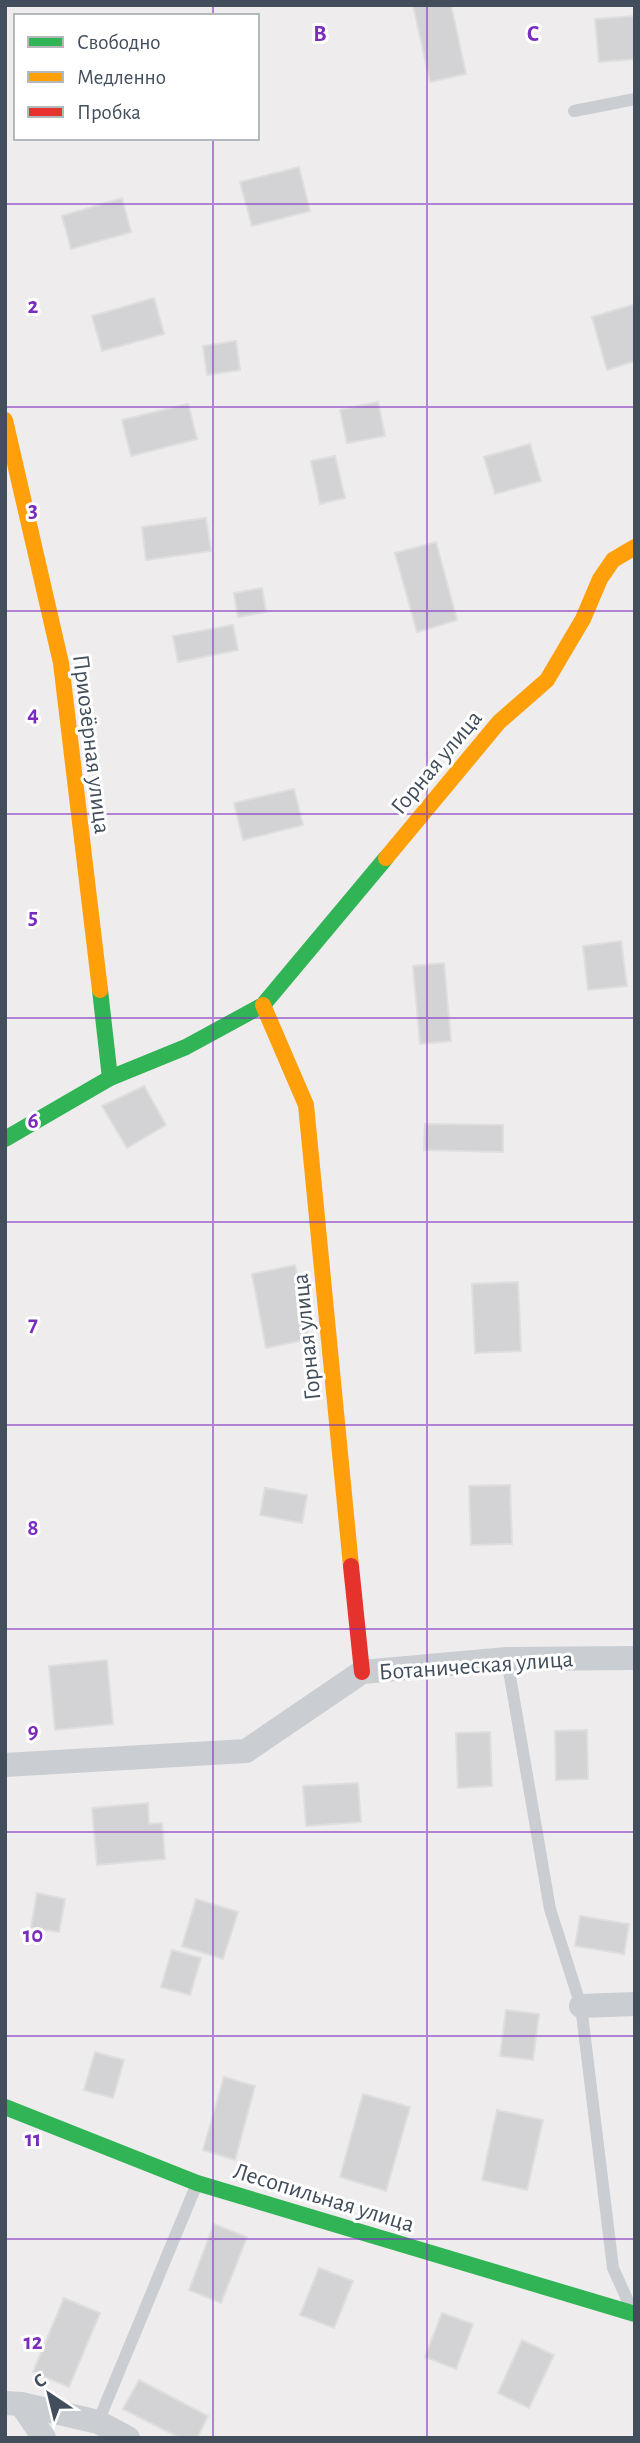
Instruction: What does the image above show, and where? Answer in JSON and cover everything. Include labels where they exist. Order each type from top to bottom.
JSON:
[{"type":"street","name":"Приозёрная улица","points":[[5,421],[10,467],[61,663],[110,1078]]},
{"type":"street","name":"Горная улица","points":[[5,1139],[110,1078],[186,1047],[263,1005],[499,722],[547,680],[583,619],[600,579],[613,560],[635,547]]},
{"type":"street","name":"Горная улица","points":[[263,1005],[306,1105],[362,1672]]},
{"type":"street","name":"Ботаническая улица","points":[[5,1765],[246,1751],[362,1672],[508,1659],[635,1658]]},
{"type":"street","points":[[581,2007],[635,2004]]},
{"type":"street","name":"Лесопильная улица","points":[[5,2107],[197,2183],[634,2315]]},
{"type":"street","points":[[13,2403],[98,2422],[128,2438]]},
{"type":"street","points":[[13,2403],[44,2438]]},
{"type":"lane","points":[[574,111],[635,99]]},
{"type":"lane","points":[[508,1659],[550,1909],[581,2007],[614,2268],[634,2315]]},
{"type":"lane","points":[[98,2422],[197,2183]]},
{"type":"building","points":[[413,5],[451,5],[466,74],[430,82]]},
{"type":"building","points":[[635,16],[635,59],[599,62],[595,19]]},
{"type":"building","points":[[299,167],[310,211],[252,226],[240,182]]},
{"type":"building","points":[[122,198],[131,232],[71,249],[62,216]]},
{"type":"building","points":[[154,298],[164,334],[102,351],[92,316]]},
{"type":"building","points":[[635,304],[635,361],[607,370],[592,317]]},
{"type":"building","points":[[236,341],[240,370],[207,375],[203,346]]},
{"type":"building","points":[[378,402],[385,436],[347,443],[340,410]]},
{"type":"building","points":[[188,404],[197,439],[131,456],[122,420]]},
{"type":"building","points":[[530,444],[541,481],[495,494],[484,457]]},
{"type":"building","points":[[335,456],[345,498],[320,504],[311,461]]},
{"type":"building","points":[[206,518],[211,551],[146,560],[142,527]]},
{"type":"building","points":[[436,542],[457,620],[417,632],[395,553]]},
{"type":"building","points":[[262,588],[266,612],[238,617],[234,593]]},
{"type":"building","points":[[233,625],[238,650],[178,662],[173,636]]},
{"type":"building","points":[[294,789],[303,825],[243,840],[234,803]]},
{"type":"building","points":[[621,941],[627,986],[588,990],[583,946]]},
{"type":"building","points":[[444,963],[451,1041],[420,1044],[413,966]]},
{"type":"building","points":[[144,1086],[166,1125],[127,1148],[102,1106]]},
{"type":"building","points":[[425,1124],[503,1125],[503,1152],[424,1150]]},
{"type":"building","points":[[295,1265],[309,1339],[266,1348],[252,1274]]},
{"type":"building","points":[[518,1282],[521,1351],[475,1353],[472,1284]]},
{"type":"building","points":[[510,1485],[512,1544],[471,1545],[469,1486]]},
{"type":"building","points":[[265,1488],[307,1495],[302,1523],[260,1515]]},
{"type":"building","points":[[107,1660],[113,1724],[55,1730],[49,1666]]},
{"type":"building","points":[[587,1730],[588,1779],[556,1780],[555,1731]]},
{"type":"building","points":[[490,1732],[492,1786],[458,1788],[456,1733]]},
{"type":"building","points":[[358,1783],[361,1822],[306,1826],[303,1786]]},
{"type":"building","points":[[148,1803],[149,1824],[162,1823],[165,1859],[97,1865],[92,1808]]},
{"type":"building","points":[[37,1893],[65,1899],[59,1932],[31,1928]]},
{"type":"building","points":[[196,1899],[238,1912],[223,1959],[182,1946]]},
{"type":"building","points":[[580,1916],[629,1924],[624,1954],[575,1946]]},
{"type":"building","points":[[172,1950],[201,1958],[190,1995],[161,1987]]},
{"type":"building","points":[[506,2010],[539,2014],[533,2060],[500,2056]]},
{"type":"building","points":[[95,2052],[124,2060],[113,2098],[84,2090]]},
{"type":"building","points":[[224,2077],[255,2086],[235,2160],[203,2150]]},
{"type":"building","points":[[363,2094],[410,2107],[386,2191],[340,2177]]},
{"type":"building","points":[[497,2110],[543,2120],[527,2190],[482,2180]]},
{"type":"building","points":[[214,2224],[247,2237],[221,2303],[189,2290]]},
{"type":"building","points":[[319,2268],[353,2281],[334,2328],[300,2315]]},
{"type":"building","points":[[64,2298],[100,2313],[69,2387],[33,2372]]},
{"type":"building","points":[[442,2313],[473,2324],[456,2369],[425,2357]]},
{"type":"building","points":[[522,2340],[554,2355],[529,2408],[498,2393]]},
{"type":"building","points":[[139,2380],[208,2416],[197,2438],[180,2438],[123,2409]]},
{"type":"traffic: fast","points":[[5,1139],[110,1078],[186,1047],[263,1005],[386,858]]},
{"type":"traffic: fast","points":[[100,990],[110,1078]]},
{"type":"traffic: fast","points":[[5,2107],[197,2183],[635,2314]]},
{"type":"traffic: slow","points":[[5,420],[61,663],[100,990]]},
{"type":"traffic: slow","points":[[386,858],[499,722],[547,680],[583,619],[600,579],[613,560],[635,547]]},
{"type":"traffic: slow","points":[[263,1005],[306,1105],[351,1566]]},
{"type":"traffic: jam","points":[[351,1566],[362,1672]]}]
